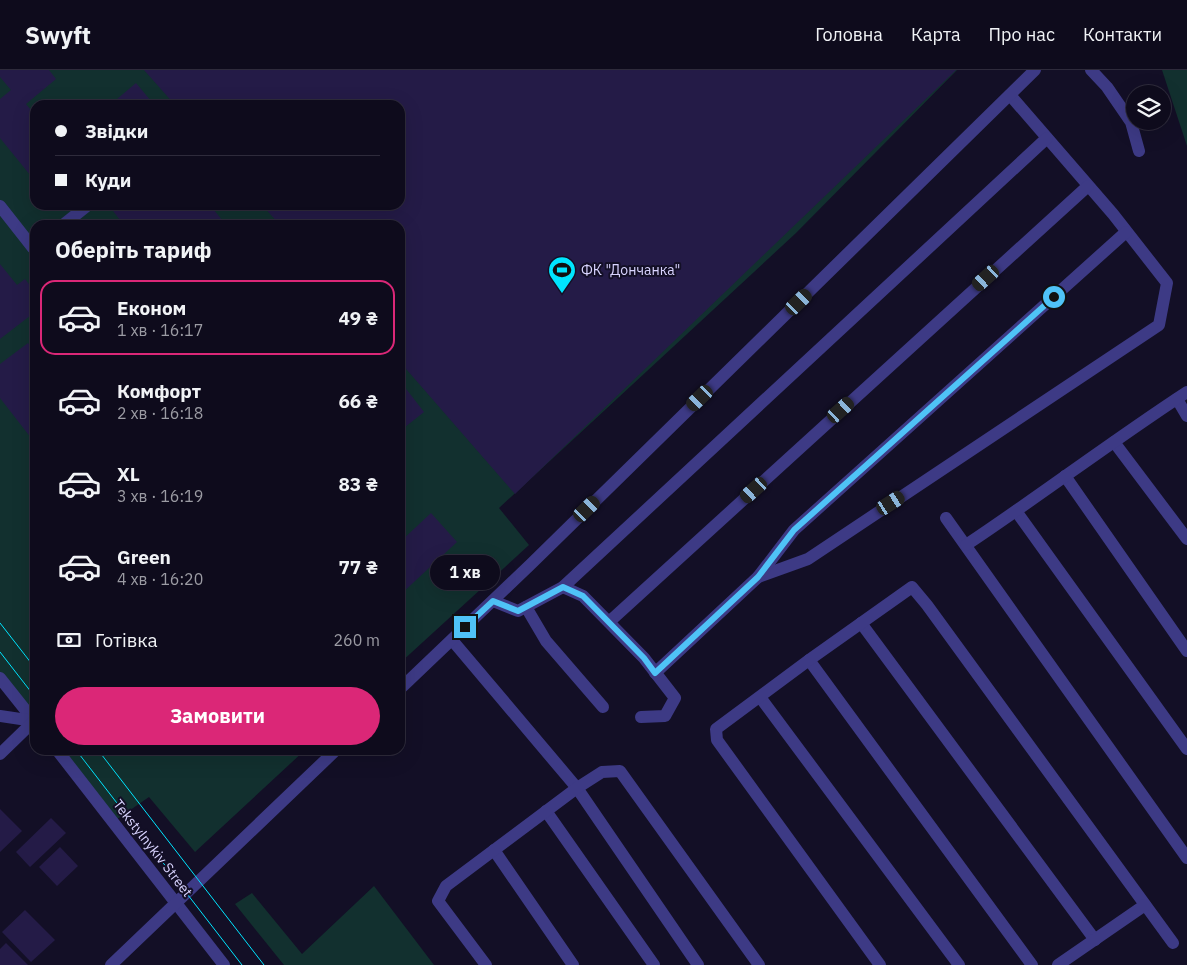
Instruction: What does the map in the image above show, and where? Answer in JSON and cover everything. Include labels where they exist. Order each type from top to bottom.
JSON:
[{"type":"street","points":[[405,684],[531,564],[1035,70]]},
{"type":"street","points":[[1091,70],[1107,87],[1131,122],[1139,150]]},
{"type":"street","points":[[758,577],[808,558],[1159,325],[1167,283],[1088,186],[1010,95]]},
{"type":"street","points":[[493,601],[518,611],[563,587],[1047,138]]},
{"type":"street","points":[[608,622],[1088,186]]},
{"type":"street","points":[[0,206],[30,244]]},
{"type":"street","points":[[69,220],[82,210]]},
{"type":"street","points":[[655,673],[758,577],[794,530],[1126,232]]},
{"type":"street","points":[[966,544],[1016,512],[1182,396],[1187,416]]},
{"type":"street","points":[[1114,442],[1187,539]]},
{"type":"street","points":[[1065,476],[1187,651]]},
{"type":"street","points":[[1016,512],[1187,749]]},
{"type":"street","points":[[946,518],[1187,858]]},
{"type":"street","points":[[563,587],[583,596],[644,658],[675,698],[665,716],[641,716]]},
{"type":"street","points":[[880,965],[717,740],[716,729],[912,587],[1173,943]]},
{"type":"street","points":[[526,607],[546,641],[604,707]]},
{"type":"street","points":[[862,623],[1095,940]]},
{"type":"street","points":[[452,640],[577,788],[698,965]]},
{"type":"street","points":[[809,660],[1032,965]]},
{"type":"street","points":[[0,678],[30,715]]},
{"type":"street","points":[[760,696],[959,965]]},
{"type":"street","points":[[0,716],[30,720]]},
{"type":"street","points":[[0,754],[30,726]]},
{"type":"street","name":"Tekstylnykiv Street","points":[[61,755],[224,965]]},
{"type":"street","points":[[111,965],[331,755]]},
{"type":"street","points":[[486,965],[438,901],[446,886],[577,788],[602,772],[620,771],[759,965]]},
{"type":"street","points":[[546,810],[654,965]]},
{"type":"street","points":[[494,850],[574,965]]},
{"type":"street","points":[[1058,965],[1145,905]]},
{"type":"green space","name":"ФК \"Дончанка\"","points":[[0,70],[957,70],[796,233],[499,508],[529,545],[405,658],[405,220],[30,220],[30,721],[0,682]]},
{"type":"green space","points":[[1162,70],[1187,70],[1187,146],[1171,97],[1171,85],[1167,85]]},
{"type":"green space","points":[[57,755],[300,755],[195,852],[149,797],[110,824]]},
{"type":"green space","points":[[374,886],[434,965],[284,965],[235,904],[252,893],[302,954]]},
{"type":"building","points":[[0,70],[49,70],[56,79],[26,104],[30,109],[30,175],[0,138],[0,99],[11,90],[0,77]]},
{"type":"building","name":"ФК \"Дончанка\"","points":[[144,70],[956,70],[515,494],[405,368],[405,220],[276,220],[266,210],[405,210],[405,100],[171,100]]},
{"type":"building","points":[[136,83],[150,100],[116,100]]},
{"type":"building","points":[[214,210],[222,220],[120,220],[113,211]]},
{"type":"building","points":[[0,264],[17,285],[25,279],[30,286],[30,316],[0,339]]},
{"type":"building","points":[[28,343],[30,346],[30,437],[0,398],[0,364]]},
{"type":"building","points":[[405,387],[424,412],[405,427]]},
{"type":"building","points":[[431,513],[457,542],[405,590],[405,537]]},
{"type":"building","points":[[0,809],[22,831],[0,852]]},
{"type":"building","points":[[51,818],[66,833],[30,867],[16,852]]},
{"type":"building","points":[[60,847],[78,866],[57,886],[39,867]]},
{"type":"building","points":[[25,910],[55,940],[31,962],[2,932]]},
{"type":"building","points":[[6,943],[28,965],[0,965],[0,949]]},
{"type":"tram line","points":[[0,623],[30,662]]},
{"type":"tram line","points":[[0,652],[30,691]]},
{"type":"tram line","points":[[80,755],[242,965]]},
{"type":"tram line","points":[[102,755],[264,965]]},
{"type":"place","name":"ФК \"Дончанка\"","points":[[562,294]]},
{"type":"route","points":[[465,627],[493,601],[518,611],[563,587],[583,596],[644,658],[655,673],[758,577],[794,530],[1054,297]]}]
